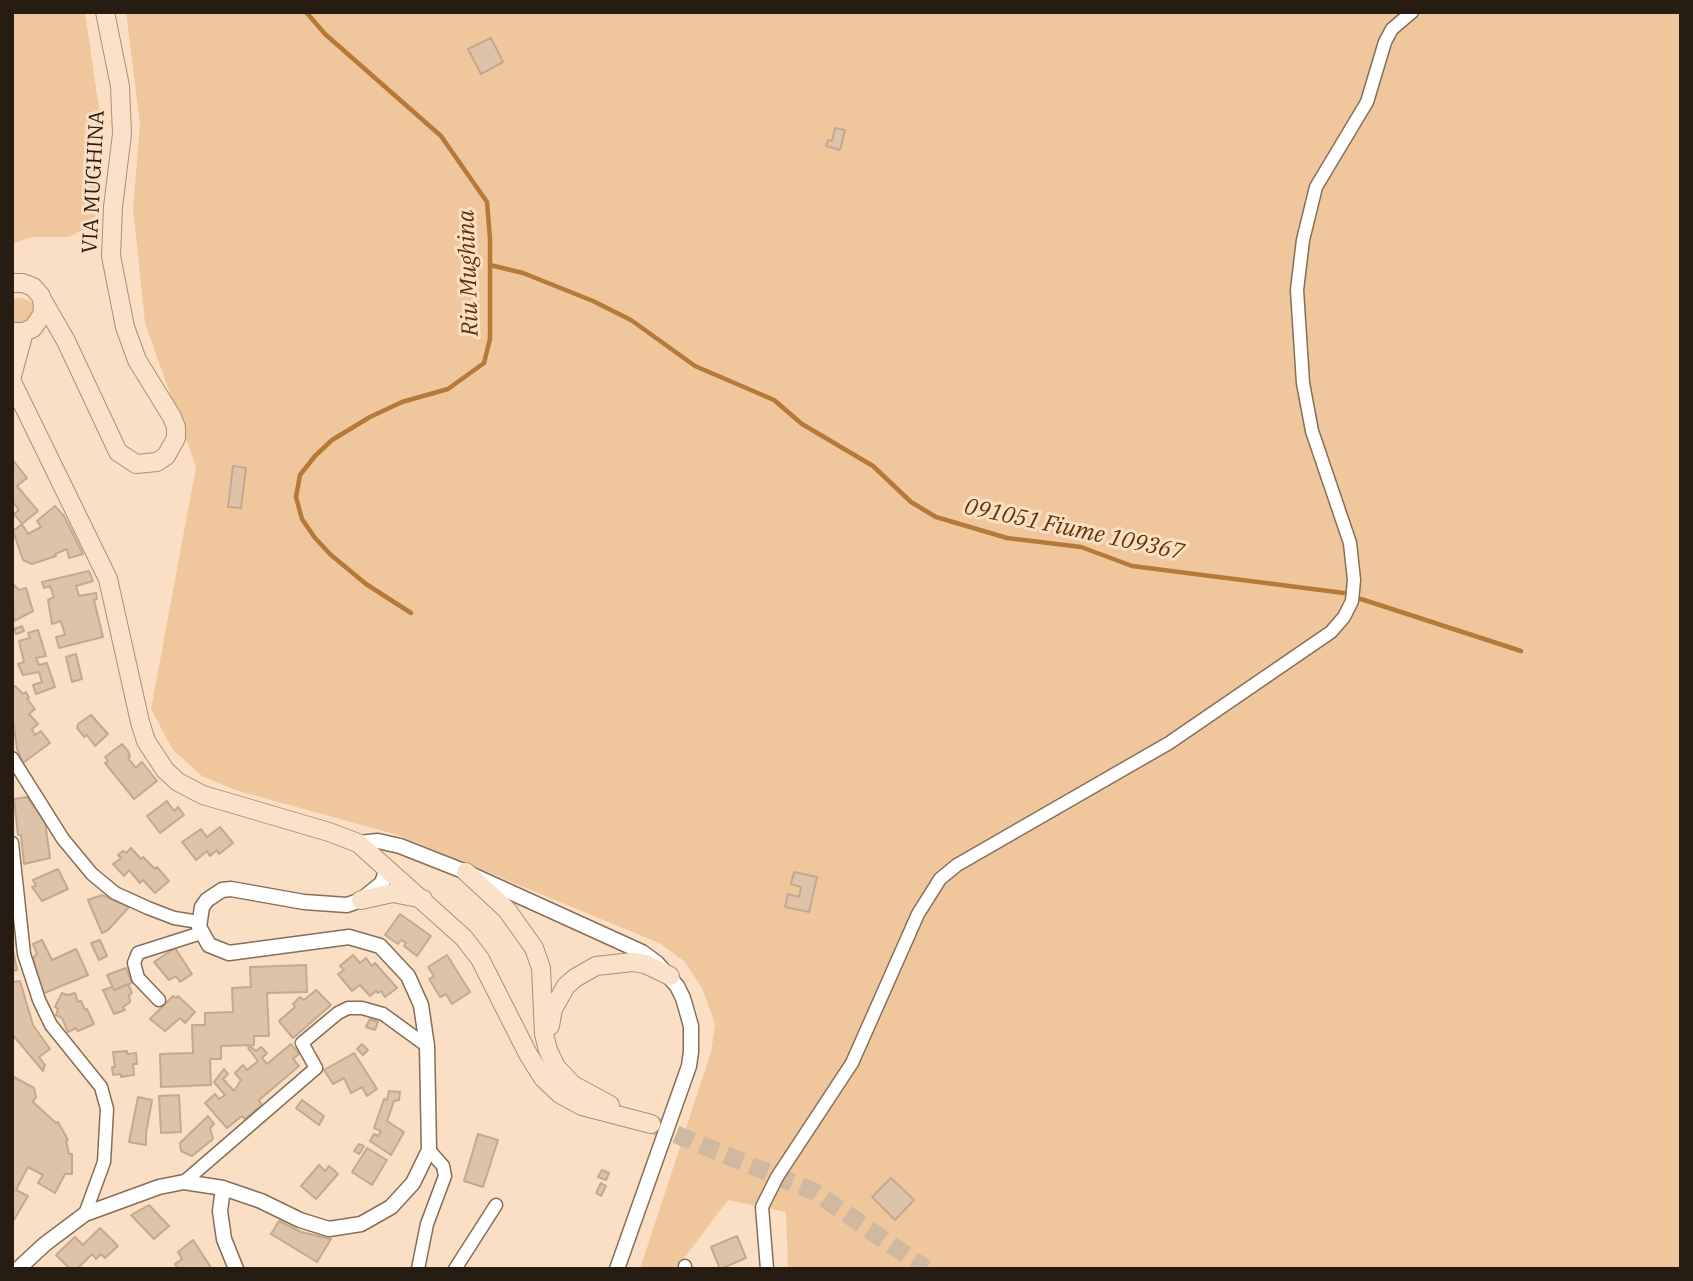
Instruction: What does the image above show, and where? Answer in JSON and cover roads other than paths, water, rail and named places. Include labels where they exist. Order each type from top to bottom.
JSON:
[{"type":"main road","name":"VIA MUGHINA","points":[[65,341],[118,452],[136,464],[157,462],[166,456],[176,438],[176,427],[137,360],[125,327],[111,256],[113,207],[122,134],[120,86],[105,12]]},
{"type":"main road","points":[[16,280],[33,287],[65,341]]},
{"type":"main road","points":[[12,376],[24,329],[42,316],[43,301]]},
{"type":"main road","points":[[24,329],[65,341]]},
{"type":"main road","points":[[12,382],[108,579],[146,741],[166,770],[178,782],[203,795],[329,832],[358,844],[464,938],[480,959],[543,1078],[560,1094],[582,1106],[651,1124],[594,1098],[573,1085],[556,1068],[544,1034],[541,968],[534,948],[507,910],[466,872]]},
{"type":"main road","points":[[361,900],[393,893],[423,899]]},
{"type":"main road","points":[[556,1068],[550,1043],[550,1019],[559,996],[575,978],[596,966],[633,962],[656,968],[670,976]]},
{"type":"street","points":[[767,1269],[762,1207],[777,1177],[852,1063],[918,914],[940,880],[957,864],[1169,743],[1331,632],[1352,601],[1354,580],[1350,543],[1311,431],[1303,383],[1297,290],[1303,240],[1315,187],[1367,102],[1385,42],[1392,29],[1412,12]]},
{"type":"street","points":[[12,758],[63,839],[93,874],[116,892],[148,908],[200,928]]},
{"type":"street","points":[[358,844],[378,841],[400,846],[466,872],[642,952],[670,976],[689,1014],[692,1039],[690,1059],[617,1269]]},
{"type":"street","points":[[12,843],[24,954],[39,1000],[51,1025],[101,1087],[107,1109],[104,1162],[85,1214]]},
{"type":"street","points":[[19,1269],[45,1244],[85,1214],[159,1187],[184,1182],[223,1188],[329,1229],[361,1224],[391,1207],[413,1183],[429,1150],[427,1046],[421,1005],[408,976],[380,946],[349,937],[229,953],[209,945],[200,928],[202,907],[206,900],[222,890],[231,889],[304,902],[347,905],[361,900],[382,883],[387,867]]},
{"type":"street","points":[[159,1000],[138,978],[134,963],[138,953],[200,928]]},
{"type":"street","points":[[184,1182],[316,1068],[302,1043],[338,1013],[348,1008],[362,1008],[383,1014],[427,1046]]},
{"type":"street","points":[[418,1269],[427,1224],[445,1176],[443,1166],[429,1150]]},
{"type":"street","points":[[223,1188],[220,1211],[224,1239],[236,1269]]},
{"type":"street","points":[[455,1269],[496,1205]]},
{"type":"waterway","name":"Riu Mughina","points":[[306,12],[325,34],[441,136],[487,202],[490,239],[490,339],[484,363],[448,389],[402,402],[332,440],[300,475],[296,497],[302,519],[315,538],[366,584],[411,613]]},
{"type":"waterway","name":"091051 Fiume 109367","points":[[490,265],[523,273],[593,301],[631,320],[695,366],[774,400],[802,424],[873,466],[911,502],[936,517],[1007,538],[1081,547],[1132,566],[1344,593]]},
{"type":"waterway","name":"091051 Fiume 109367","points":[[1361,599],[1521,651]]},
{"type":"tunnel","points":[[651,1124],[815,1192],[926,1269]]}]
